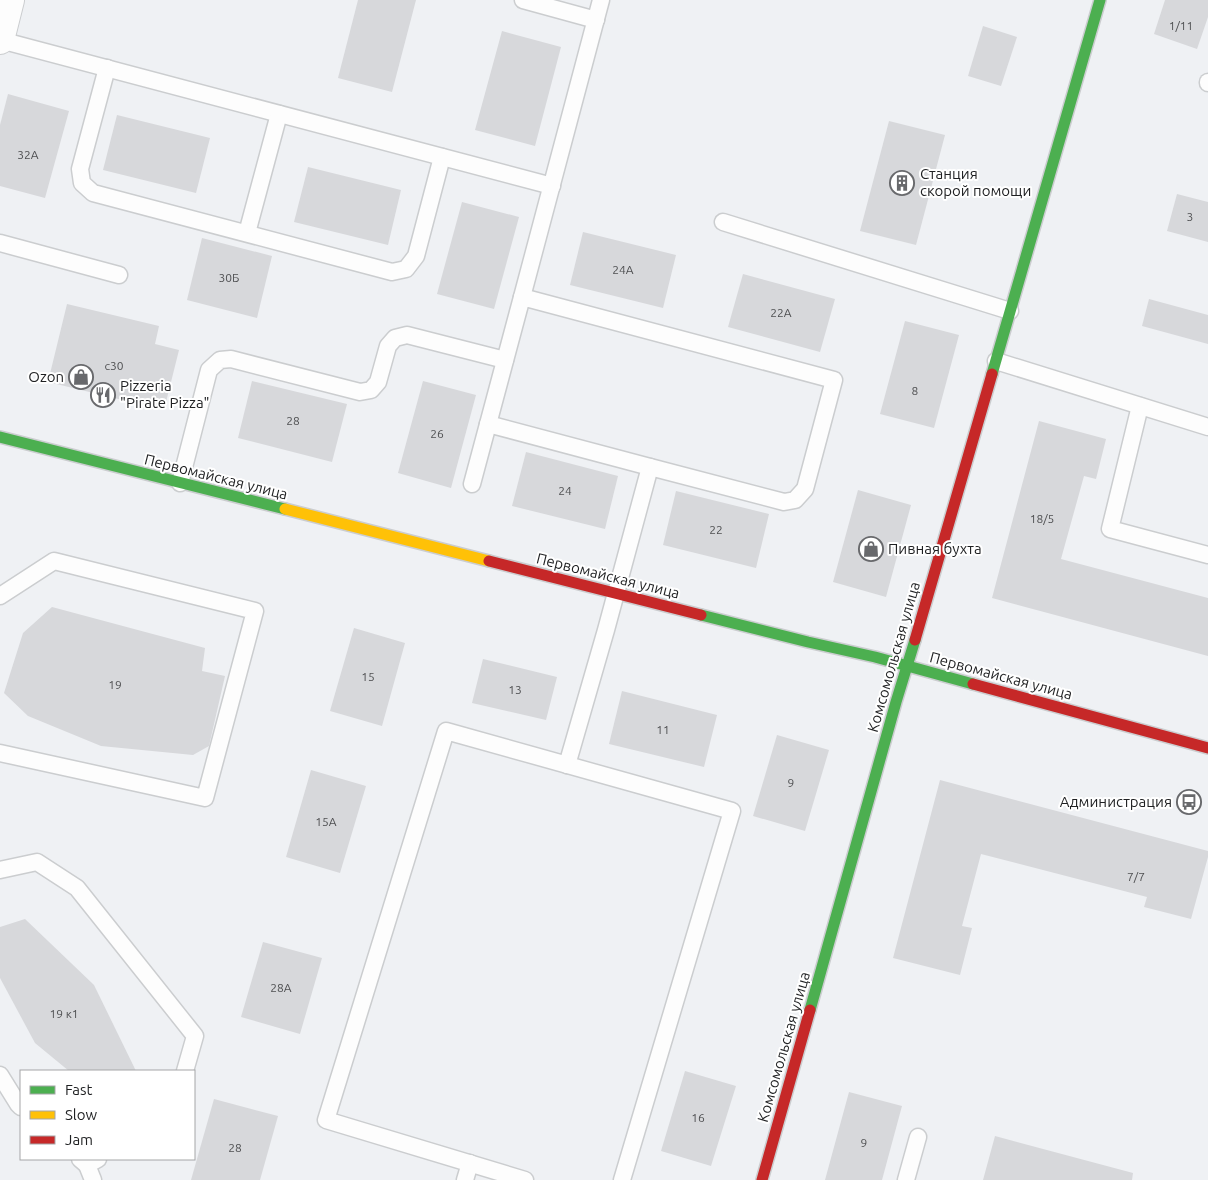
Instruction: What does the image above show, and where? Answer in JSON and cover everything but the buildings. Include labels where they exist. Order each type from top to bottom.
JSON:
[{"type":"street","points":[[0,40],[10,0]]},
{"type":"street","name":"Комсомольская улица","points":[[762,1180],[896,702],[1100,0]]},
{"type":"street","name":"Первомайская улица","points":[[0,437],[616,594],[875,657],[1208,748]]},
{"type":"lane","points":[[522,0],[596,20]]},
{"type":"lane","points":[[472,484],[601,0]]},
{"type":"lane","points":[[0,40],[552,186]]},
{"type":"lane","points":[[107,68],[80,169],[82,183],[93,193],[392,272],[406,269],[416,256],[442,157]]},
{"type":"lane","points":[[247,233],[279,114]]},
{"type":"lane","points":[[722,222],[1010,311]]},
{"type":"lane","points":[[0,244],[120,275]]},
{"type":"lane","points":[[488,424],[784,502],[795,500],[805,489],[834,380],[522,297]]},
{"type":"lane","points":[[180,483],[209,370],[220,360],[231,358],[360,392],[370,390],[378,382],[388,346],[395,338],[407,335],[505,360]]},
{"type":"lane","points":[[996,361],[1208,427]]},
{"type":"lane","points":[[1140,406],[1110,529],[1208,555]]},
{"type":"lane","points":[[567,765],[650,467]]},
{"type":"lane","points":[[0,596],[54,562],[255,611],[205,798],[0,753]]},
{"type":"lane","points":[[525,1180],[326,1120],[446,731],[732,811],[622,1180]]},
{"type":"lane","points":[[0,870],[37,862],[76,888],[195,1036],[185,1070]]},
{"type":"lane","points":[[0,1076],[20,1106]]},
{"type":"lane","points":[[906,1180],[918,1137]]},
{"type":"lane","points":[[88,1161],[93,1180]]},
{"type":"lane","points":[[465,1180],[470,1163]]},
{"type":"traffic: fast","points":[[992,374],[1100,0]]},
{"type":"traffic: fast","points":[[0,437],[285,509]]},
{"type":"traffic: fast","points":[[701,615],[875,657],[973,684]]},
{"type":"traffic: fast","points":[[810,1010],[915,640]]},
{"type":"traffic: slow","points":[[285,509],[489,561]]},
{"type":"traffic: jam","points":[[915,640],[992,374]]},
{"type":"traffic: jam","points":[[489,561],[701,615]]},
{"type":"traffic: jam","points":[[973,684],[1208,748]]},
{"type":"traffic: jam","points":[[762,1180],[810,1010]]},
{"type":"place","name":"Станция скорой помощи","points":[[902,183]]},
{"type":"place","name":"Ozon","points":[[81,377]]},
{"type":"place","name":"Pizzeria \"Pirate Pizza\"","points":[[103,395]]},
{"type":"place","name":"Пивная бухта","points":[[871,549]]},
{"type":"place","name":"Администрация","points":[[1189,802]]}]
